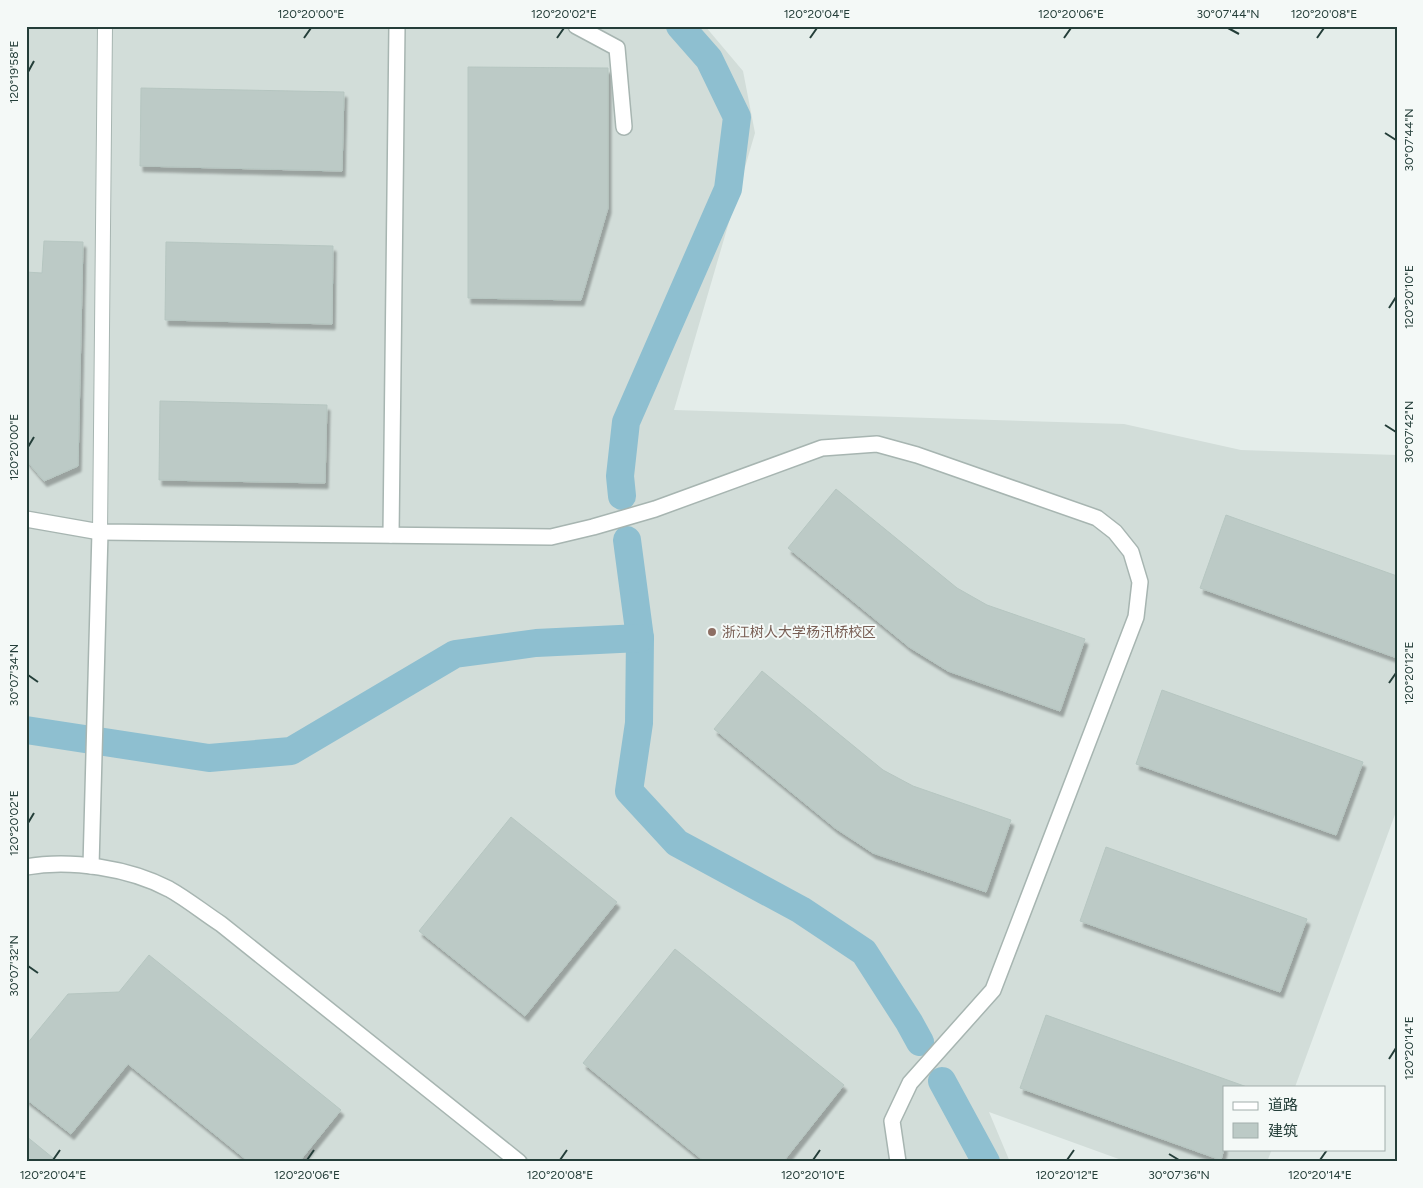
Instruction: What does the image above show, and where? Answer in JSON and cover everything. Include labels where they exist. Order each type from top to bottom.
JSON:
[{"type":"street","points":[[391,535],[397,26]]},
{"type":"street","points":[[576,26],[617,48],[624,128]]},
{"type":"street","points":[[26,519],[100,532],[551,537],[654,509],[822,448],[877,444],[917,455],[1097,518],[1115,532],[1131,552],[1140,582],[1136,617],[993,990],[947,1044],[910,1083],[892,1121],[898,1162]]},
{"type":"street","points":[[91,866],[100,532]]},
{"type":"street","points":[[26,866],[39,864],[91,866],[125,872],[169,889],[221,924],[519,1162]]},
{"type":"lane","points":[[100,532],[105,26]]},
{"type":"shaded area","name":"浙江树人大学杨汛桥校区","points":[[26,26],[705,26],[743,71],[755,133],[674,410],[1124,424],[1241,450],[1397,455],[1397,809],[1295,1086],[1223,1086],[1223,1150],[1272,1150],[1267,1162],[1127,1162],[989,1112],[1010,1162],[26,1162]]},
{"type":"building","points":[[468,67],[608,68],[608,208],[581,300],[468,298]]},
{"type":"building","points":[[141,88],[344,92],[342,171],[140,166]]},
{"type":"building","points":[[44,241],[83,242],[78,466],[44,481],[26,460],[26,272],[42,273]]},
{"type":"building","points":[[166,242],[333,246],[332,324],[165,320]]},
{"type":"building","points":[[160,401],[327,405],[325,483],[159,480]]},
{"type":"building","points":[[836,489],[957,588],[987,605],[1085,639],[1060,711],[948,671],[909,647],[788,548]]},
{"type":"building","points":[[1226,515],[1397,576],[1397,658],[1200,588]]},
{"type":"building","points":[[762,671],[883,770],[913,786],[1011,820],[986,892],[873,853],[835,828],[714,729]]},
{"type":"building","points":[[1162,690],[1363,762],[1336,835],[1136,764]]},
{"type":"building","points":[[511,817],[617,902],[525,1016],[419,931]]},
{"type":"building","points":[[1106,847],[1307,919],[1280,992],[1080,921]]},
{"type":"building","points":[[675,949],[844,1085],[783,1162],[705,1162],[583,1063]]},
{"type":"building","points":[[149,955],[341,1110],[299,1162],[249,1162],[128,1064],[71,1134],[26,1099],[26,1045],[68,994],[119,992]]},
{"type":"building","points":[[1046,1015],[1244,1086],[1223,1086],[1224,1150],[1221,1160],[1020,1088]]},
{"type":"building","points":[[26,1136],[58,1162],[26,1162]]},
{"type":"waterway","points":[[622,496],[620,476],[626,422],[728,189],[737,117],[709,59],[680,26]]},
{"type":"waterway","points":[[627,540],[640,638],[639,723],[629,791],[677,843],[801,910],[864,952],[920,1042]]},
{"type":"waterway","points":[[26,730],[209,758],[291,751],[455,654],[536,643],[640,638]]},
{"type":"waterway","points":[[942,1081],[986,1162]]},
{"type":"place","name":"浙江树人大学杨汛桥校区","points":[[712,632]]}]
